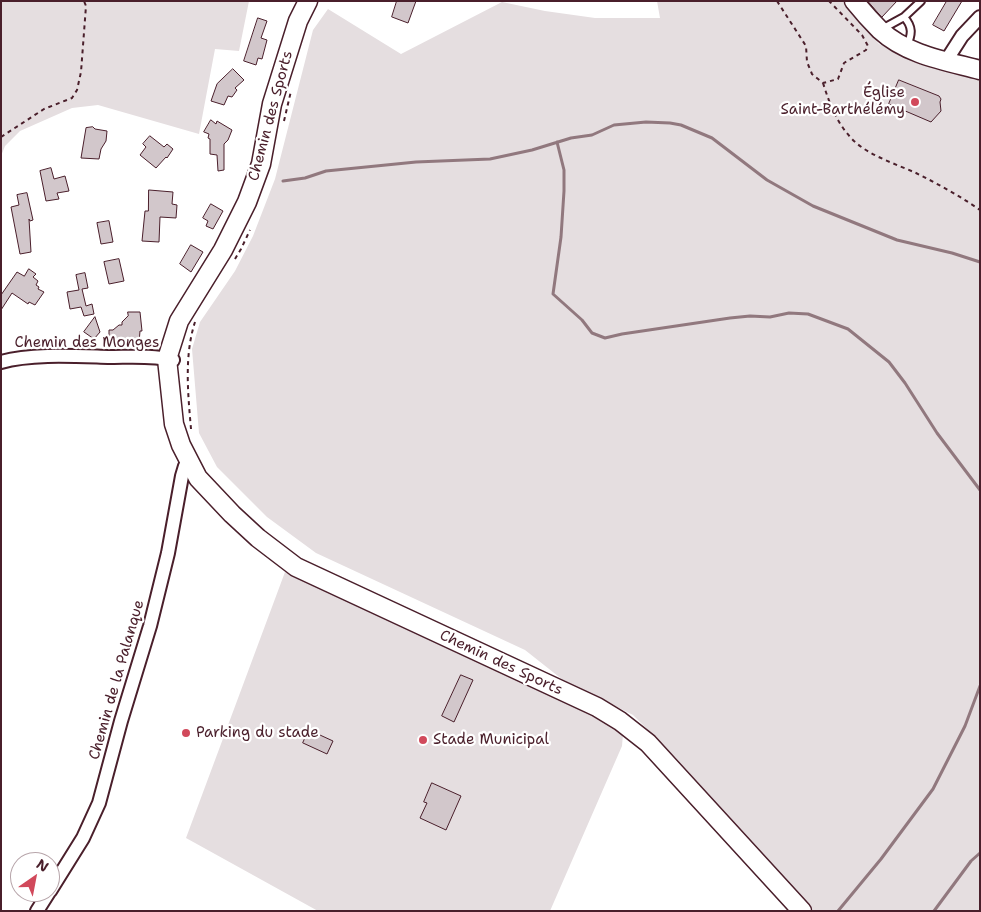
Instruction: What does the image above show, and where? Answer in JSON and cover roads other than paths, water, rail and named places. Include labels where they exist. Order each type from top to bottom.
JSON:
[{"type":"street","name":"Chemin des Sports","points":[[308,1],[298,21],[275,96],[266,130],[261,164],[247,202],[223,250],[189,308],[170,359],[181,445],[198,478],[258,538],[296,567],[581,700],[620,721],[634,731],[648,743],[802,911]]},
{"type":"street","points":[[854,1],[881,31],[906,47],[946,62],[980,70]]},
{"type":"street","points":[[946,62],[962,36],[980,17]]},
{"type":"street","name":"Chemin des Monges","points":[[1,362],[32,357],[77,356],[170,359]]},
{"type":"street","name":"Chemin de la Palanque","points":[[60,876],[83,838],[98,803],[150,626],[168,553],[185,466]]},
{"type":"lane","points":[[881,31],[904,17],[921,1]]},
{"type":"lane","points":[[904,17],[910,24],[912,31],[906,47]]},
{"type":"waterway","points":[[283,181],[305,178],[326,171],[416,162],[490,159],[532,150],[571,138],[592,135],[614,125],[646,122],[670,123],[681,125],[712,138],[767,180],[813,206],[897,240],[952,253],[980,262]]},
{"type":"waterway","points":[[557,142],[564,170],[564,191],[561,237],[553,294],[582,320],[592,333],[605,338],[730,318],[770,317],[789,313],[808,314],[848,329],[889,362],[937,433],[980,490]]},
{"type":"waterway","points":[[838,911],[881,859],[933,789],[965,726],[980,686]]},
{"type":"waterway","points":[[934,911],[971,861],[980,853]]},
{"type":"place","name":"Église Saint-Barthélémy","points":[[915,102]]},
{"type":"place","name":"Parking du stade","points":[[186,733]]},
{"type":"place","name":"Stade Municipal","points":[[423,740]]}]
